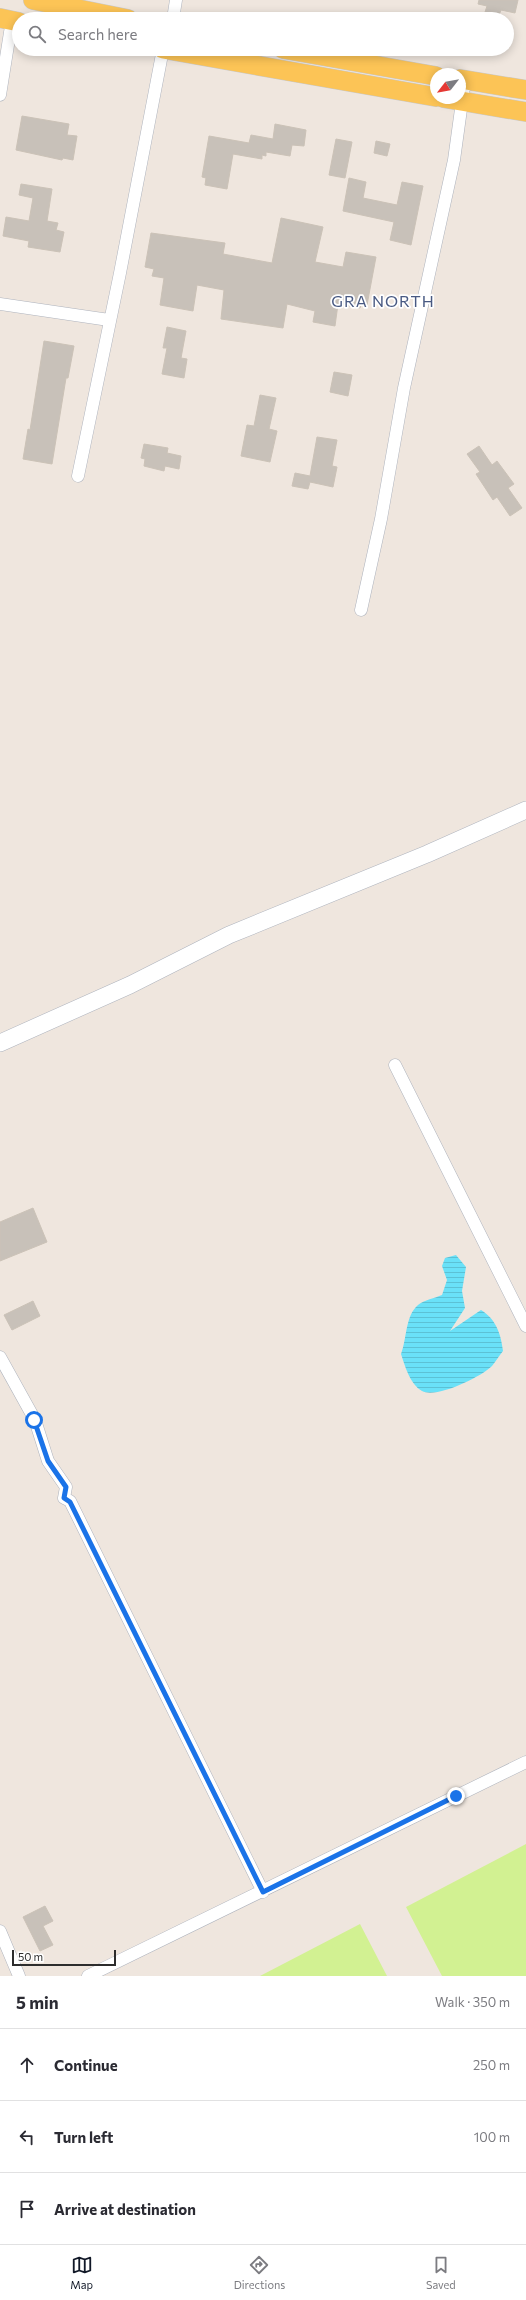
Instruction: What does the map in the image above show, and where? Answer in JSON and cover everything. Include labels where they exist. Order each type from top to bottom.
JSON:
[{"type":"main road","points":[[34,0],[93,12]]},
{"type":"main road","points":[[203,56],[430,96]]},
{"type":"main road","points":[[323,56],[430,75]]},
{"type":"main road","points":[[466,80],[526,90]]},
{"type":"main road","points":[[466,102],[526,112]]},
{"type":"street","points":[[173,1],[173,12]]},
{"type":"street","points":[[0,95],[10,20]]},
{"type":"street","points":[[78,476],[109,320],[120,273],[162,56]]},
{"type":"street","points":[[361,610],[381,519],[404,388],[454,160],[462,104]]},
{"type":"street","points":[[0,304],[109,320]]},
{"type":"street","points":[[0,1042],[130,985],[230,935],[413,860],[526,810]]},
{"type":"street","points":[[395,1065],[526,1326]]},
{"type":"street","points":[[0,1357],[34,1420],[48,1461],[66,1487],[64,1498],[70,1502],[263,1892]]},
{"type":"street","points":[[88,1976],[101,1973],[526,1762]]},
{"type":"street","points":[[0,1931],[19,1976]]},
{"type":"green space","points":[[526,1844],[526,1976],[442,1976],[406,1907]]},
{"type":"green space","points":[[360,1924],[387,1976],[260,1976]]},
{"type":"water","points":[[456,1255],[466,1267],[462,1291],[465,1308],[450,1331],[481,1310],[494,1322],[501,1339],[503,1351],[492,1366],[478,1376],[447,1390],[429,1393],[422,1391],[414,1384],[408,1374],[401,1354],[408,1321],[411,1315],[420,1303],[442,1295],[447,1280],[442,1266],[445,1258]]},
{"type":"building","points":[[479,0],[518,0],[515,13],[501,10],[500,12],[485,12],[487,6],[478,4]]},
{"type":"building","points":[[22,116],[69,124],[67,135],[77,136],[73,160],[63,158],[62,160],[16,150]]},
{"type":"building","points":[[275,124],[306,130],[304,146],[292,145],[290,156],[266,152],[266,156],[262,155],[262,159],[233,154],[227,189],[205,185],[206,178],[202,177],[209,136],[249,143],[251,135],[273,139]]},
{"type":"building","points":[[336,139],[352,142],[345,178],[329,175]]},
{"type":"building","points":[[376,141],[390,144],[387,156],[374,153]]},
{"type":"building","points":[[349,178],[366,182],[363,198],[397,205],[402,182],[423,186],[411,245],[390,240],[394,222],[343,211]]},
{"type":"building","points":[[21,184],[52,189],[47,221],[58,223],[56,230],[64,232],[60,252],[28,247],[29,241],[3,236],[6,217],[29,221],[33,198],[19,195]]},
{"type":"building","points":[[281,218],[323,227],[315,262],[343,267],[346,252],[376,257],[367,305],[361,304],[360,308],[338,304],[335,326],[313,322],[315,311],[287,304],[283,328],[221,319],[224,290],[197,285],[193,311],[160,305],[164,278],[152,276],[154,269],[145,267],[151,233],[225,243],[223,254],[272,263]]},
{"type":"building","points":[[167,327],[186,331],[181,358],[187,359],[184,378],[162,374],[167,348],[163,348]]},
{"type":"building","points":[[44,341],[74,346],[68,378],[66,378],[52,464],[23,459],[28,429],[30,430]]},
{"type":"building","points":[[334,372],[352,375],[348,396],[330,392]]},
{"type":"building","points":[[260,395],[276,398],[269,429],[277,431],[270,462],[241,456],[247,425],[254,426]]},
{"type":"building","points":[[317,437],[337,440],[332,466],[337,467],[333,487],[310,482],[308,489],[292,486],[295,473],[310,476]]},
{"type":"building","points":[[144,444],[168,448],[167,453],[181,456],[179,469],[165,466],[164,471],[144,466],[145,459],[141,458]]},
{"type":"building","points":[[479,446],[492,465],[497,461],[514,484],[508,488],[522,508],[510,516],[497,497],[493,500],[476,474],[480,472],[467,454]]},
{"type":"building","points":[[33,1208],[47,1242],[0,1261],[0,1222]]},
{"type":"building","points":[[33,1301],[40,1316],[12,1330],[4,1315]]},
{"type":"building","points":[[45,1906],[53,1921],[43,1926],[53,1945],[40,1951],[23,1917]]},
{"type":"district","name":"GRA NORTH","points":[[383,300]]},
{"type":"route","points":[[34,1420],[48,1461],[66,1487],[64,1498],[70,1502],[263,1892],[456,1796]]}]
